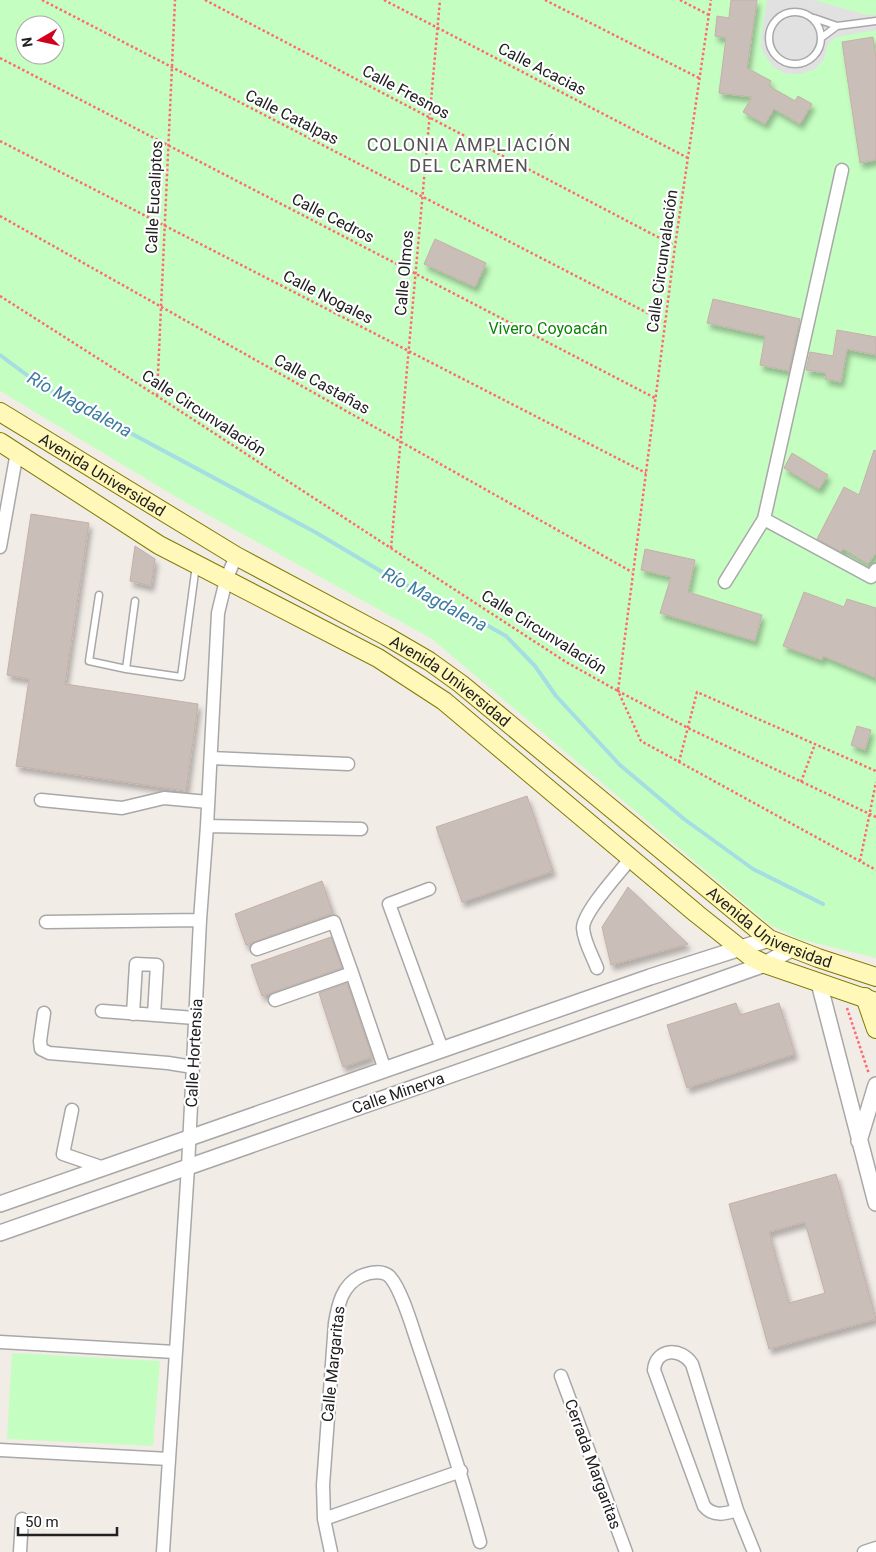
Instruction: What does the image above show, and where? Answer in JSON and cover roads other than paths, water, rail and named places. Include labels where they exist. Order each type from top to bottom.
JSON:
[{"type":"main road","name":"Avenida Universidad","points":[[0,412],[236,556],[378,631],[430,661],[461,684],[770,939],[818,958],[876,977]]},
{"type":"main road","name":"Avenida Universidad","points":[[0,442],[159,545],[378,658],[418,682],[444,701],[751,957],[765,964],[870,1000]]},
{"type":"main road","points":[[870,1000],[876,1029]]},
{"type":"street","points":[[725,582],[764,519],[842,170]]},
{"type":"street","points":[[0,547],[17,452]]},
{"type":"street","points":[[764,519],[871,577],[876,570]]},
{"type":"street","name":"Calle Hortensia","points":[[163,1552],[163,1458],[175,1352],[188,1166],[218,612],[226,580],[236,556]]},
{"type":"street","points":[[210,758],[348,764]]},
{"type":"street","points":[[41,800],[122,808],[164,798],[208,802]]},
{"type":"street","points":[[207,826],[361,829]]},
{"type":"street","points":[[597,968],[585,939],[583,925],[589,911],[631,858]]},
{"type":"street","points":[[429,889],[389,904],[442,1050]]},
{"type":"street","points":[[46,922],[200,920]]},
{"type":"street","points":[[257,949],[334,922],[385,1070]]},
{"type":"street","name":"Calle Minerva","points":[[0,1204],[650,977],[770,939]]},
{"type":"street","name":"Calle Minerva","points":[[1,1230],[765,964],[794,948]]},
{"type":"street","points":[[133,1014],[136,964],[157,965],[154,1015]]},
{"type":"street","points":[[275,1000],[352,973]]},
{"type":"street","points":[[650,977],[657,980],[663,987],[662,996],[658,1002]]},
{"type":"street","points":[[818,983],[876,1203]]},
{"type":"street","points":[[102,1011],[195,1018]]},
{"type":"street","points":[[44,1013],[40,1041],[41,1049],[49,1053],[193,1067]]},
{"type":"street","points":[[859,1141],[875,1088]]},
{"type":"street","points":[[72,1110],[63,1154],[104,1168]]},
{"type":"street","name":"Calle Margaritas","points":[[331,1552],[324,1518],[323,1485],[334,1323],[340,1299],[350,1284],[360,1276],[379,1272],[388,1275],[394,1283],[409,1320],[461,1471],[480,1542]]},
{"type":"street","points":[[0,1342],[175,1352]]},
{"type":"street","points":[[737,1510],[716,1514],[707,1510],[704,1506],[654,1370],[657,1360],[669,1352],[683,1354],[692,1364],[737,1510],[754,1552]]},
{"type":"street","name":"Cerrada Margaritas","points":[[561,1376],[626,1552]]},
{"type":"street","points":[[0,1450],[163,1458]]},
{"type":"street","points":[[324,1518],[461,1471]]},
{"type":"street","points":[[20,1552],[22,1519]]},
{"type":"street","points":[[864,1552],[876,1548]]},
{"type":"lane","points":[[795,11],[803,13],[816,22],[821,38],[816,54],[803,63],[795,64],[787,63],[774,54],[769,38],[774,22],[780,16],[795,11]]},
{"type":"lane","points":[[810,17],[837,26],[876,21]]},
{"type":"lane","points":[[821,38],[837,26]]},
{"type":"lane","points":[[99,595],[89,661],[126,669],[181,677],[196,564]]},
{"type":"lane","points":[[126,669],[136,601]]},
{"type":"waterway","name":"Río Magdalena","points":[[0,355],[39,384],[315,532],[399,582],[453,606],[506,636],[535,666],[556,696],[620,765],[684,819],[753,869],[823,904]]},
{"type":"district","name":"COLONIA AMPLIACIÓN DEL CARMEN","points":[[469,154]]},
{"type":"park label","name":"Vivero Coyoacán","points":[[548,328]]}]
